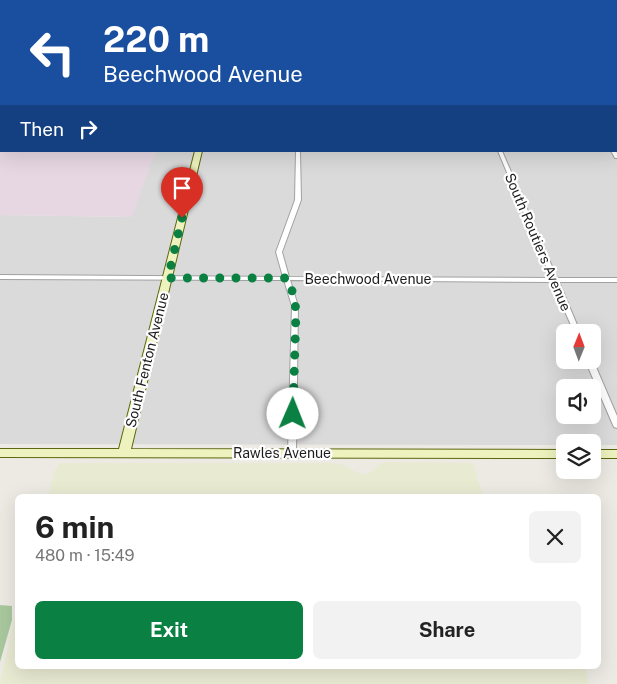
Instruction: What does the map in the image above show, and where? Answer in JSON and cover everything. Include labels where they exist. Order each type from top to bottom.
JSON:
[{"type":"street","name":"South Fenton Avenue","points":[[124,453],[199,152]]},
{"type":"street","points":[[292,453],[296,311],[294,296],[281,262],[280,250],[297,204],[298,152]]},
{"type":"street","name":"South Routiers Avenue","points":[[500,152],[574,324]]},
{"type":"street","name":"Beechwood Avenue","points":[[0,277],[617,280]]},
{"type":"street","points":[[593,369],[617,425]]},
{"type":"street","name":"Rawles Avenue","points":[[0,452],[556,454]]},
{"type":"street","points":[[601,454],[617,454]]},
{"type":"shaded area","points":[[0,152],[155,152],[132,217],[0,215]]},
{"type":"shaded area","points":[[155,152],[617,152],[617,445],[601,445],[601,434],[556,434],[556,445],[0,444],[0,215],[131,217]]},
{"type":"green space","points":[[385,462],[473,463],[482,494],[49,494],[55,470],[60,463],[332,463],[343,465],[358,473],[366,474],[370,473],[379,464]]},
{"type":"green space","points":[[0,605],[12,606],[12,620],[0,662]]},
{"type":"green space","points":[[15,616],[15,669],[586,669],[589,684],[0,684]]},
{"type":"route","points":[[182,218],[168,278],[287,278],[294,296],[296,311],[293,414]]}]
